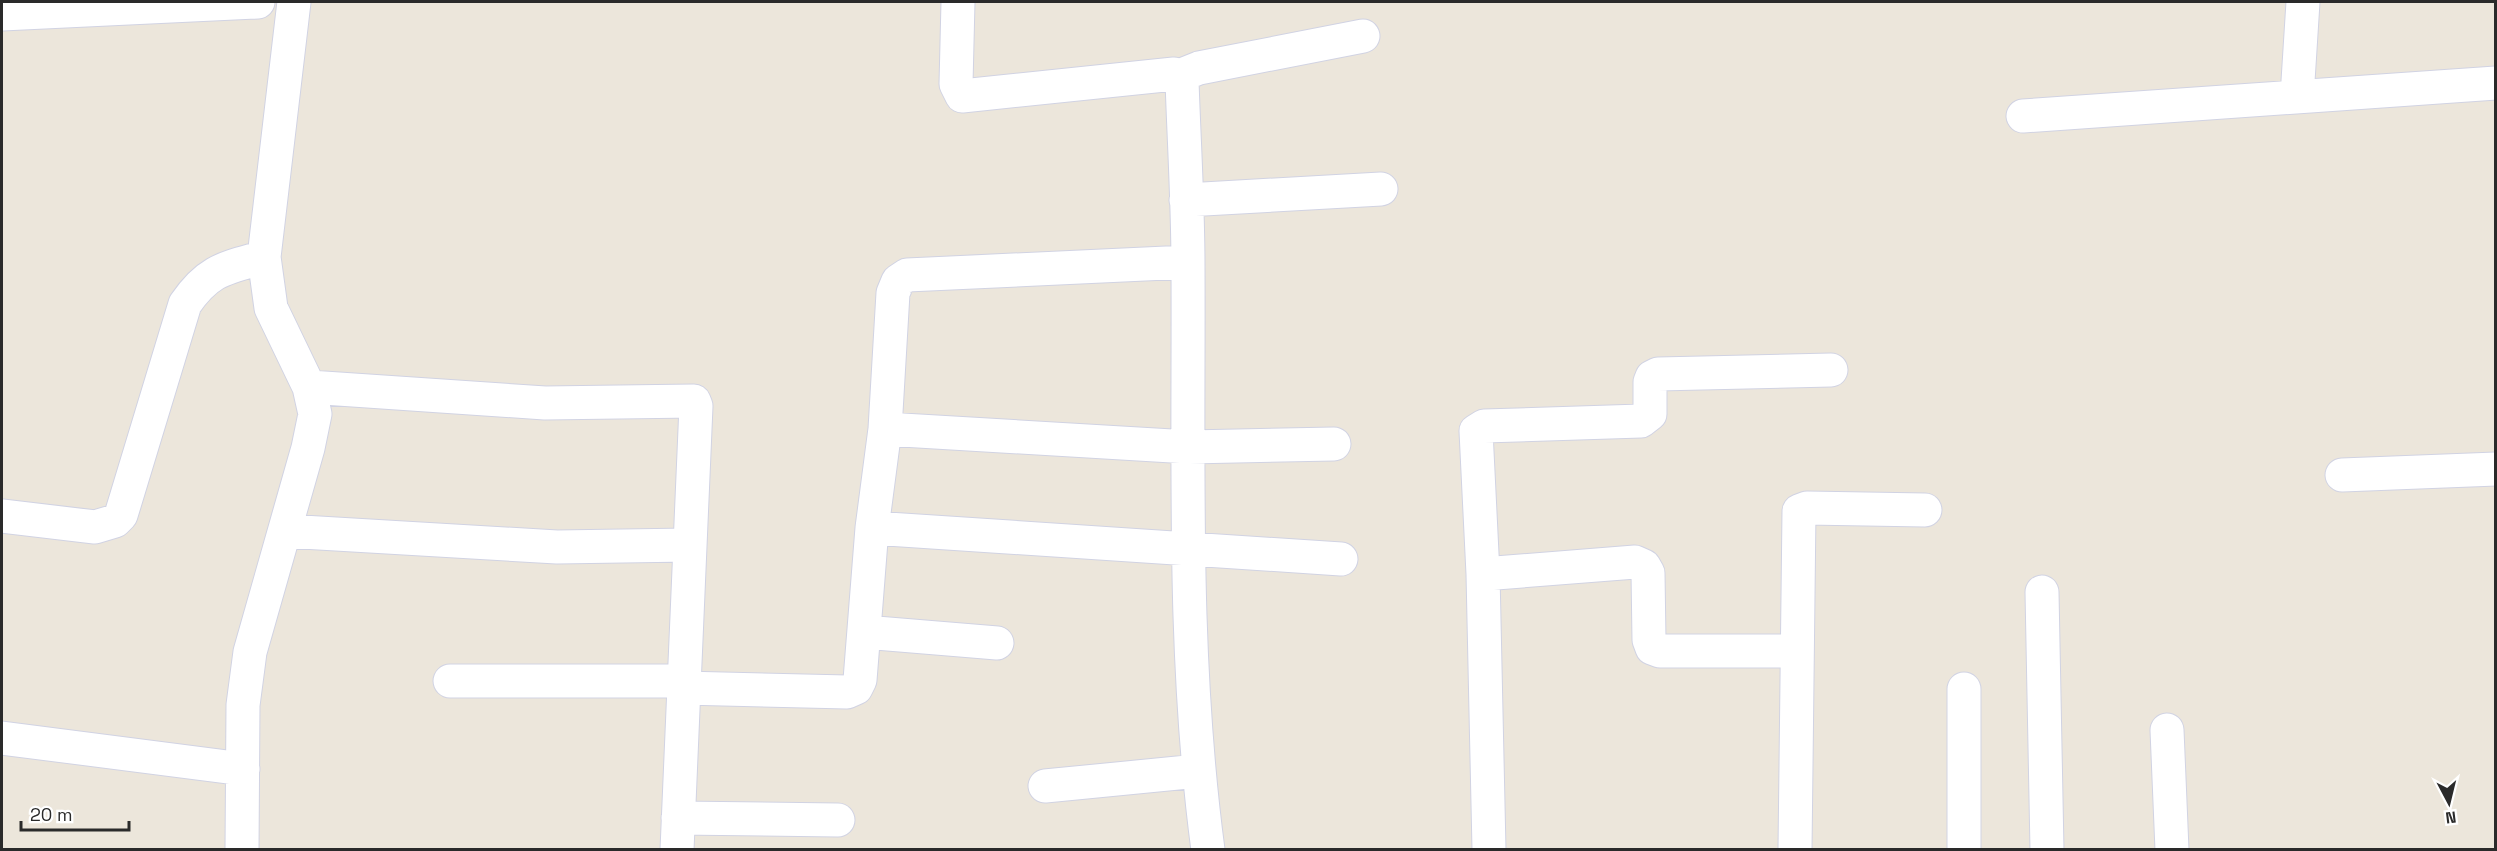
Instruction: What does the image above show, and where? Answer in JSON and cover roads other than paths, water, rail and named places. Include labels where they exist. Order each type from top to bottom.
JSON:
[{"type":"street","points":[[2,14],[258,2]]},
{"type":"street","points":[[242,849],[243,705],[250,652],[308,448],[315,414],[309,387],[272,308],[264,257],[294,2]]},
{"type":"street","points":[[958,2],[956,84],[962,96],[1174,74],[1182,80],[1188,262],[1189,549],[1198,771],[1208,849]]},
{"type":"street","points":[[2297,97],[2303,2]]},
{"type":"street","points":[[1179,76],[1200,68],[1363,36]]},
{"type":"street","points":[[2023,116],[2496,83]]},
{"type":"street","points":[[1186,200],[1381,189]]},
{"type":"street","points":[[2,516],[95,527],[115,521],[121,515],[185,304],[197,287],[218,270],[264,257]]},
{"type":"street","points":[[450,681],[682,684],[847,692],[856,688],[860,681],[872,528],[885,429],[893,292],[898,281],[907,275],[1188,262]]},
{"type":"street","points":[[1489,849],[1483,574],[1476,431],[1478,428],[1641,421],[1650,414],[1650,382],[1652,376],[1658,374],[1831,370]]},
{"type":"street","points":[[309,387],[546,403],[694,401],[696,406],[677,834],[838,820]]},
{"type":"street","points":[[885,429],[1189,447],[1334,444]]},
{"type":"street","points":[[2342,475],[2496,469]]},
{"type":"street","points":[[1795,849],[1799,511],[1807,508],[1924,510]]},
{"type":"street","points":[[872,528],[1341,559]]},
{"type":"street","points":[[285,531],[557,547],[689,545]]},
{"type":"street","points":[[1483,574],[1635,562],[1644,566],[1648,573],[1649,640],[1652,648],[1660,651],[1797,651]]},
{"type":"street","points":[[2042,592],[2047,849]]},
{"type":"street","points":[[864,632],[997,643]]},
{"type":"street","points":[[1964,689],[1964,849]]},
{"type":"street","points":[[2167,730],[2172,849]]},
{"type":"street","points":[[2,738],[243,769]]},
{"type":"street","points":[[1045,786],[1198,771]]}]
